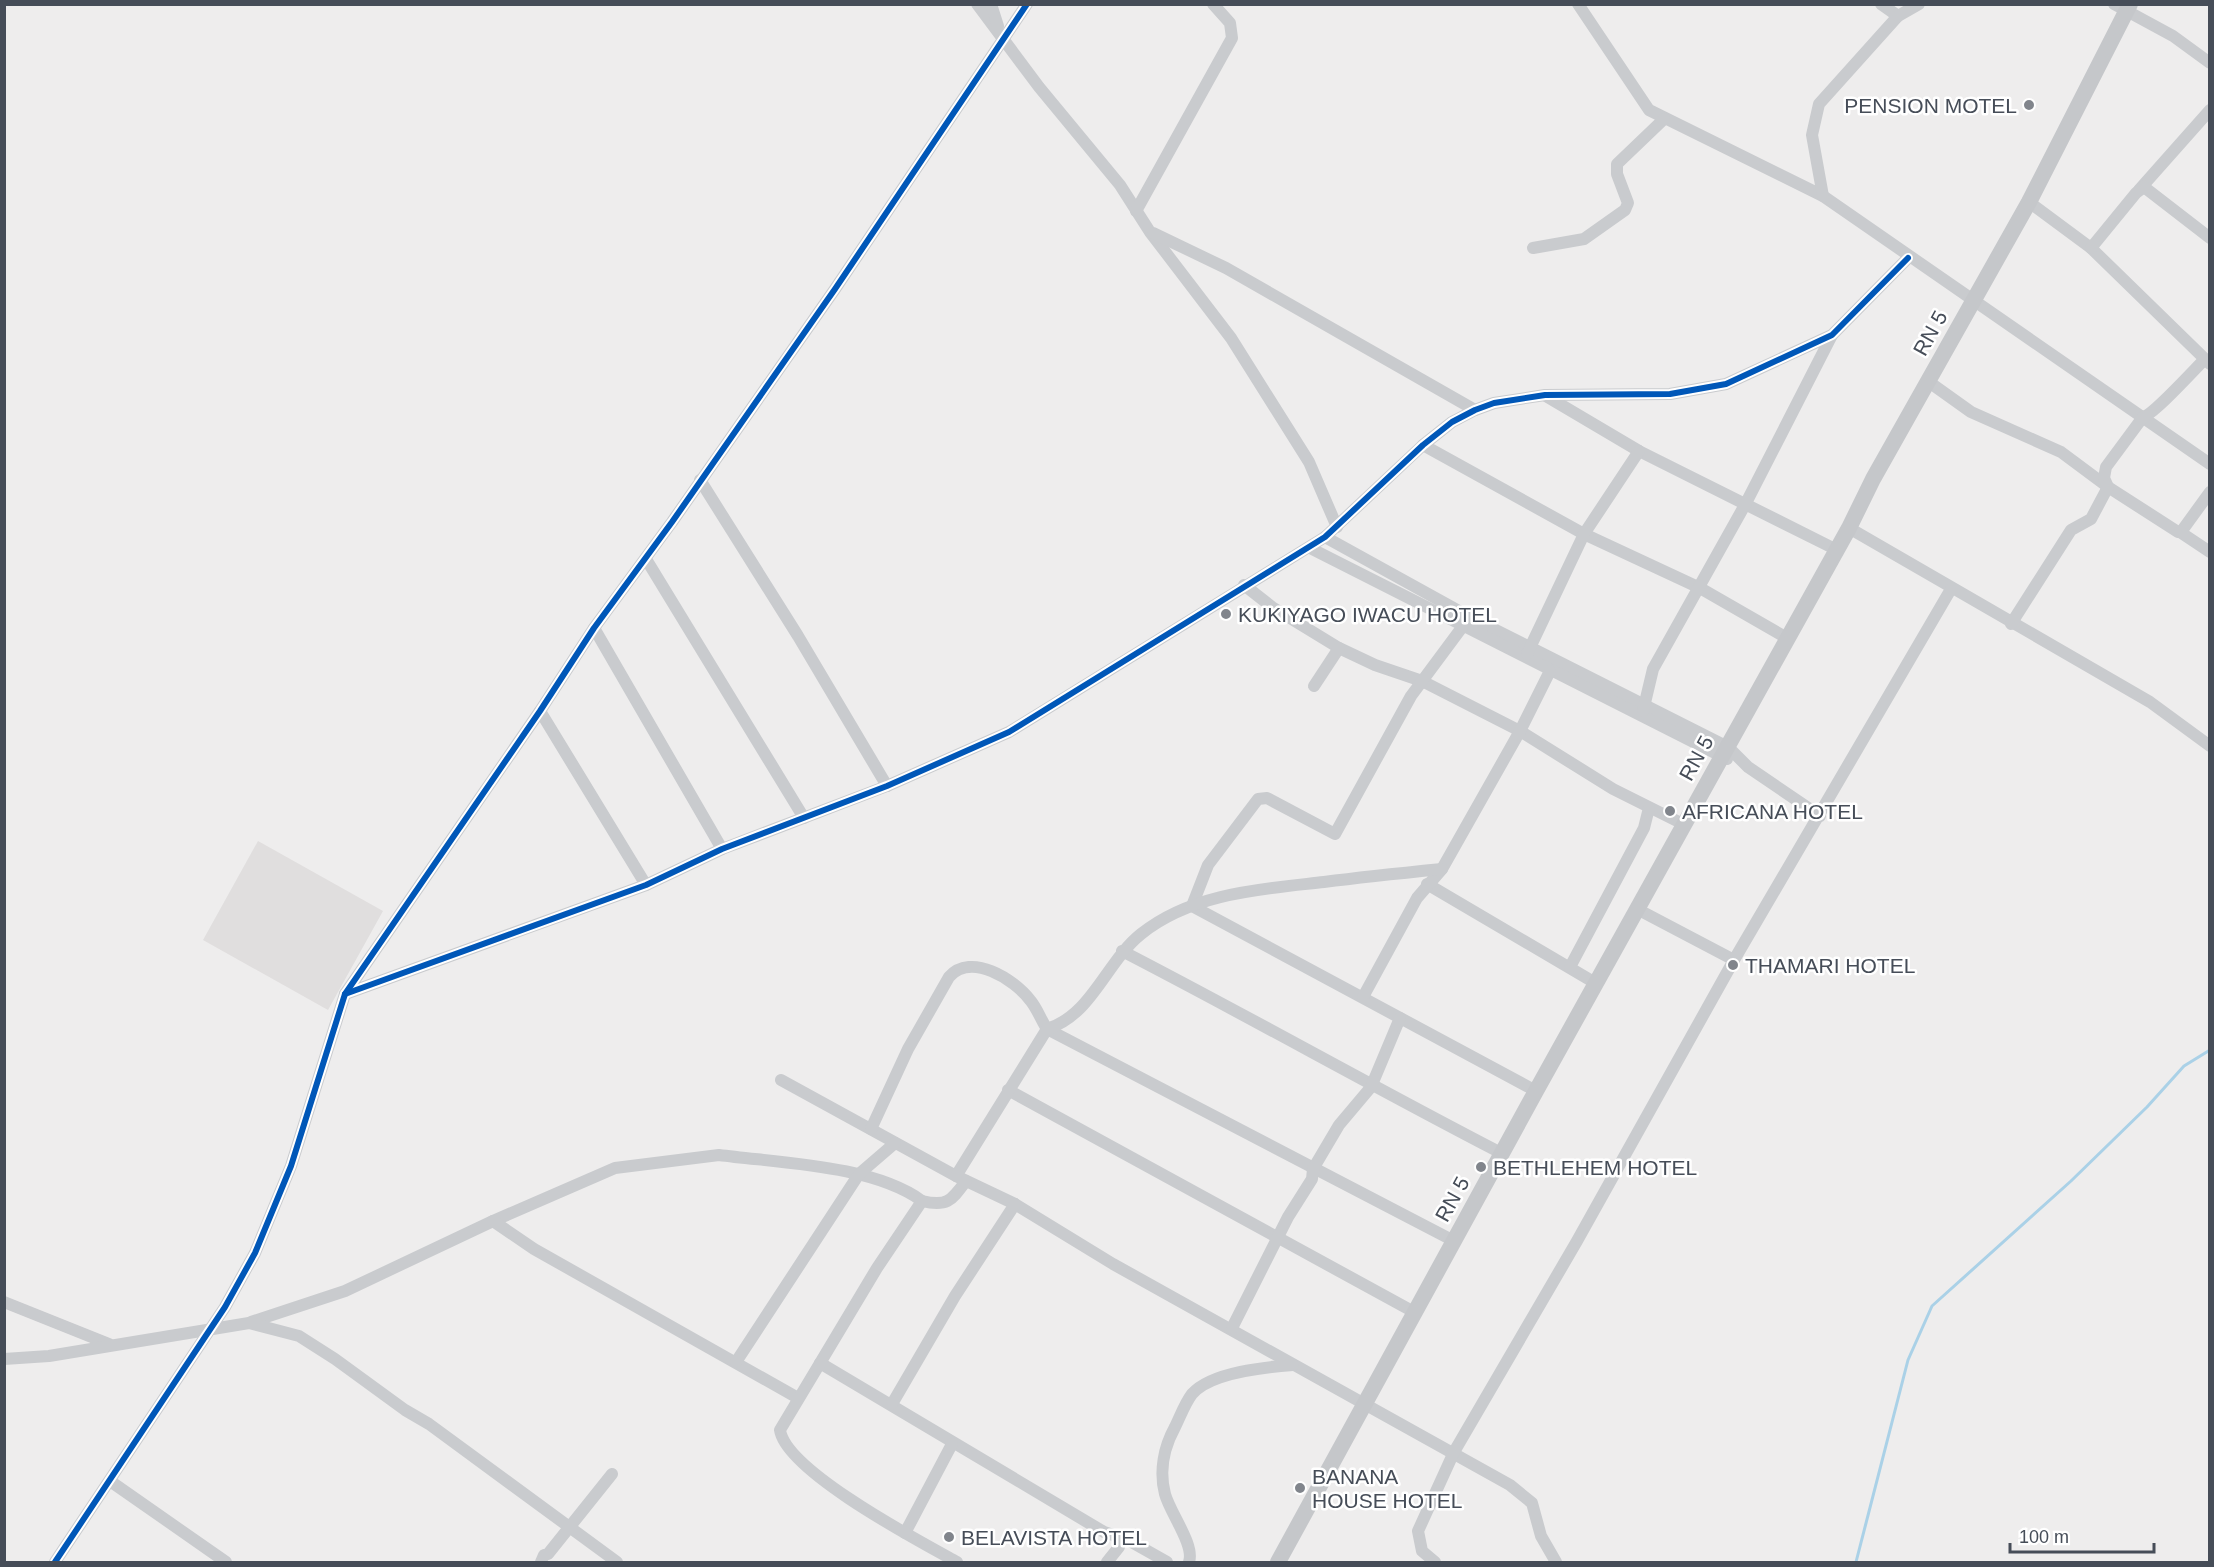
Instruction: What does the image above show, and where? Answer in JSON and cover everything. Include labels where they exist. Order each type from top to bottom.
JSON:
[{"type":"main road","name":"RN 5","points":[[1278,1563],[1414,1312],[1685,825],[1835,549],[1849,528],[1873,479],[2029,202],[2124,7]]},
{"type":"street","points":[[977,4],[1120,184],[1150,232],[1231,338],[1309,462],[1336,527]]},
{"type":"street","points":[[991,4],[1002,37]]},
{"type":"street","points":[[55,1563],[209,1331],[255,1253],[291,1167],[345,994],[540,711],[594,628],[646,559],[835,289],[1026,4]]},
{"type":"street","points":[[1136,211],[1232,38],[1233,29],[1228,19],[1213,4]]},
{"type":"street","points":[[1578,4],[1636,94],[1649,110],[1823,196],[1908,258],[2210,464]]},
{"type":"street","points":[[1881,4],[1898,15]]},
{"type":"street","points":[[1823,196],[1812,135],[1819,104],[1898,15],[1919,4]]},
{"type":"street","points":[[2124,7],[2174,36],[2210,63]]},
{"type":"street","points":[[2091,248],[2210,110]]},
{"type":"street","points":[[1533,248],[1584,238],[1625,210],[1627,199],[1617,174],[1617,164],[1664,119]]},
{"type":"street","points":[[2139,190],[2147,188],[2210,238]]},
{"type":"street","points":[[2029,202],[2091,248],[2207,362],[2178,385],[2151,416],[2143,417],[2106,467],[2104,478],[2108,487]]},
{"type":"street","points":[[1150,232],[1226,268],[1475,410]]},
{"type":"street","points":[[1643,711],[1653,669],[1746,503],[1832,335],[1908,258]]},
{"type":"street","points":[[345,994],[646,885],[722,849],[887,786],[1009,732],[1244,585],[1310,548],[1336,527],[1423,445],[1452,422],[1475,410],[1494,403],[1545,395],[1670,394],[1726,384],[1832,335]]},
{"type":"street","points":[[1929,382],[1971,412],[2061,452],[2108,487],[2210,552]]},
{"type":"street","points":[[1545,395],[1639,451],[1835,549]]},
{"type":"street","points":[[1423,445],[1584,534],[1700,588],[1786,638]]},
{"type":"street","points":[[1527,652],[1584,534],[1639,451]]},
{"type":"street","points":[[700,480],[798,636],[887,786]]},
{"type":"street","points":[[2011,624],[2071,530],[2091,519],[2108,487]]},
{"type":"street","points":[[2180,532],[2210,492]]},
{"type":"street","points":[[1849,528],[1950,589],[2163,710],[2210,746]]},
{"type":"street","points":[[1325,537],[1527,652],[1725,752],[1820,816]]},
{"type":"street","points":[[1310,548],[1463,626],[1527,652],[1550,671],[1643,711]]},
{"type":"street","points":[[646,559],[804,818]]},
{"type":"street","points":[[1244,585],[1272,607],[1339,648],[1375,665],[1422,681],[1520,731],[1649,808],[1685,825]]},
{"type":"street","points":[[1435,1563],[1422,1551],[1418,1531],[1454,1452],[1577,1241],[1734,960],[1820,816],[1950,589]]},
{"type":"street","points":[[1192,906],[1208,865],[1258,799],[1267,798],[1335,834],[1422,681],[1463,626]]},
{"type":"street","points":[[594,628],[722,849]]},
{"type":"street","points":[[1314,686],[1339,648]]},
{"type":"street","points":[[1363,997],[1427,884],[1442,868],[1520,731],[1550,671]]},
{"type":"street","points":[[540,711],[646,885]]},
{"type":"street","points":[[1570,968],[1644,828],[1649,808]]},
{"type":"street","points":[[4,1359],[49,1356],[249,1323],[345,1291],[493,1221],[615,1168],[696,1156],[719,1155],[859,1174],[907,1190],[921,1201],[939,1205],[951,1200],[1008,1090],[1047,1029],[1067,1021],[1078,1011],[1122,951],[1142,933],[1192,906],[1242,891],[1442,868]]},
{"type":"street","points":[[1427,884],[1597,984]]},
{"type":"street","points":[[1192,906],[1536,1091]]},
{"type":"street","points":[[1637,909],[1734,960]]},
{"type":"street","points":[[1122,951],[1241,1012],[1371,1086],[1503,1154]]},
{"type":"street","points":[[871,1129],[908,1049],[956,970],[969,966],[991,971],[1014,984],[1030,1000],[1047,1029],[1454,1241]]},
{"type":"street","points":[[1232,1328],[1278,1236],[1312,1179],[1313,1169],[1339,1125],[1371,1086],[1400,1018]]},
{"type":"street","points":[[780,1080],[961,1178],[1015,1204],[1113,1264],[1232,1328],[1293,1365],[1366,1402],[1510,1485],[1532,1503],[1541,1536],[1556,1563]]},
{"type":"street","points":[[1008,1090],[1414,1312]]},
{"type":"street","points":[[736,1362],[859,1174],[895,1143]]},
{"type":"street","points":[[921,1201],[877,1268],[780,1430],[781,1440],[792,1454],[860,1506],[957,1563]]},
{"type":"street","points":[[892,1404],[955,1296],[1015,1204]]},
{"type":"street","points":[[493,1221],[534,1249],[798,1398]]},
{"type":"street","points":[[4,1302],[110,1345]]},
{"type":"street","points":[[249,1323],[288,1331],[335,1359],[405,1410],[429,1424],[617,1563]]},
{"type":"street","points":[[820,1363],[892,1404],[952,1444],[1104,1532],[1167,1563]]},
{"type":"street","points":[[1189,1563],[1188,1546],[1165,1495],[1162,1481],[1165,1449],[1192,1394],[1205,1385],[1263,1367],[1293,1365]]},
{"type":"street","points":[[905,1533],[952,1444]]},
{"type":"street","points":[[541,1563],[544,1555],[548,1554],[612,1474]]},
{"type":"street","points":[[110,1481],[226,1563]]},
{"type":"street","points":[[1107,1563],[1122,1542]]},
{"type":"shaded area","points":[[258,841],[383,911],[328,1010],[203,940]]},
{"type":"waterway","points":[[1856,1562],[1908,1360],[1932,1306],[2071,1181],[2147,1107],[2184,1066],[2210,1050]]},
{"type":"cycle path","points":[[55,1562],[225,1307],[255,1253],[291,1166],[345,994],[540,711],[594,628],[672,522],[835,289],[1027,4]]},
{"type":"cycle path","points":[[345,994],[646,885],[722,849],[887,786],[1009,732],[1325,537],[1423,445],[1452,422],[1475,410],[1494,403],[1545,395],[1670,394],[1726,384],[1832,335],[1908,258]]},
{"type":"place","name":"PENSION MOTEL","points":[[2029,105]]},
{"type":"place","name":"KUKIYAGO IWACU HOTEL","points":[[1226,614]]},
{"type":"place","name":"AFRICANA HOTEL","points":[[1670,811]]},
{"type":"place","name":"THAMARI HOTEL","points":[[1733,965]]},
{"type":"place","name":"BETHLEHEM HOTEL","points":[[1481,1167]]},
{"type":"place","name":"BANANA HOUSE HOTEL","points":[[1300,1488]]},
{"type":"place","name":"BELAVISTA HOTEL","points":[[949,1537]]}]
